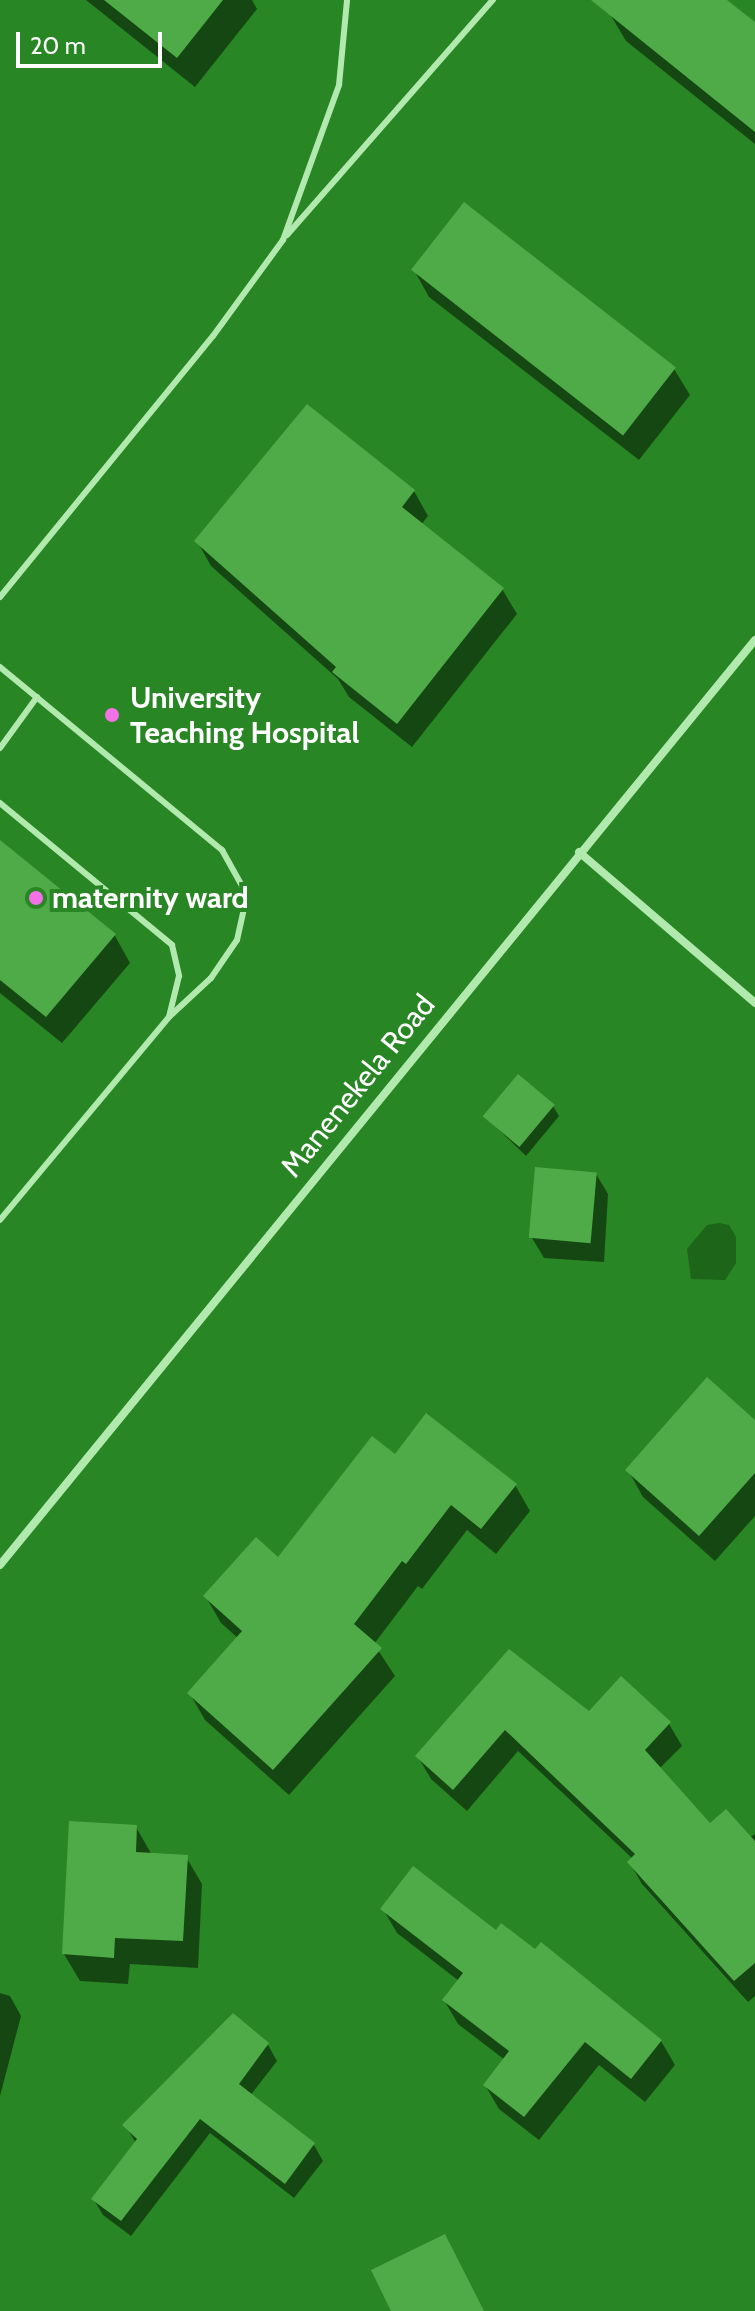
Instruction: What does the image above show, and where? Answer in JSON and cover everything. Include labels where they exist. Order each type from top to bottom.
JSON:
[{"type":"street","name":"Manenekela Road","points":[[0,1565],[755,640]]},
{"type":"street","points":[[579,852],[755,1003]]},
{"type":"lane","points":[[283,240],[339,85],[347,0]]},
{"type":"lane","points":[[0,597],[213,336],[283,240],[493,0]]},
{"type":"lane","points":[[0,667],[222,850],[247,895],[237,940],[211,978],[169,1017],[0,1220]]},
{"type":"lane","points":[[0,748],[37,697]]},
{"type":"lane","points":[[0,803],[172,945],[179,976],[169,1017]]},
{"type":"shaded area","points":[[707,1225],[729,1225],[736,1237],[736,1263],[725,1280],[691,1279],[687,1249]]},
{"type":"building","points":[[104,0],[223,0],[177,58]]},
{"type":"building","points":[[591,0],[727,0],[755,22],[755,132]]},
{"type":"building","points":[[464,202],[676,368],[623,435],[411,270]]},
{"type":"building","points":[[307,404],[415,490],[402,507],[504,588],[397,724],[332,672],[336,667],[194,541]]},
{"type":"building","name":"maternity ward","points":[[0,840],[116,934],[46,1017],[0,980]]},
{"type":"building","points":[[518,1074],[555,1105],[519,1147],[483,1116]]},
{"type":"building","points":[[535,1167],[597,1172],[591,1243],[529,1238]]},
{"type":"building","points":[[707,1377],[755,1420],[755,1473],[699,1536],[625,1470]]},
{"type":"building","points":[[426,1413],[517,1484],[481,1529],[451,1505],[406,1564],[402,1561],[354,1624],[382,1648],[273,1770],[187,1693],[242,1631],[203,1596],[256,1537],[278,1557],[372,1436],[395,1454]]},
{"type":"building","points":[[509,1649],[589,1711],[621,1676],[671,1722],[645,1750],[710,1823],[726,1809],[755,1841],[755,1963],[734,1981],[627,1862],[635,1854],[505,1730],[453,1790],[415,1756]]},
{"type":"building","points":[[69,1821],[137,1825],[136,1852],[188,1855],[183,1941],[115,1938],[114,1958],[62,1954]]},
{"type":"building","points":[[413,1866],[496,1930],[501,1923],[535,1949],[541,1942],[662,2040],[631,2079],[585,2042],[524,2117],[483,2085],[509,2051],[442,2000],[463,1973],[380,1909]]},
{"type":"building","points":[[233,2013],[269,2043],[239,2084],[315,2143],[285,2184],[200,2119],[121,2221],[91,2199],[137,2139],[122,2125]]},
{"type":"building","points":[[445,2234],[484,2311],[391,2311],[371,2270]]},
{"type":"place","name":"University Teaching Hospital","points":[[112,715]]},
{"type":"place","name":"maternity ward","points":[[36,898]]}]
